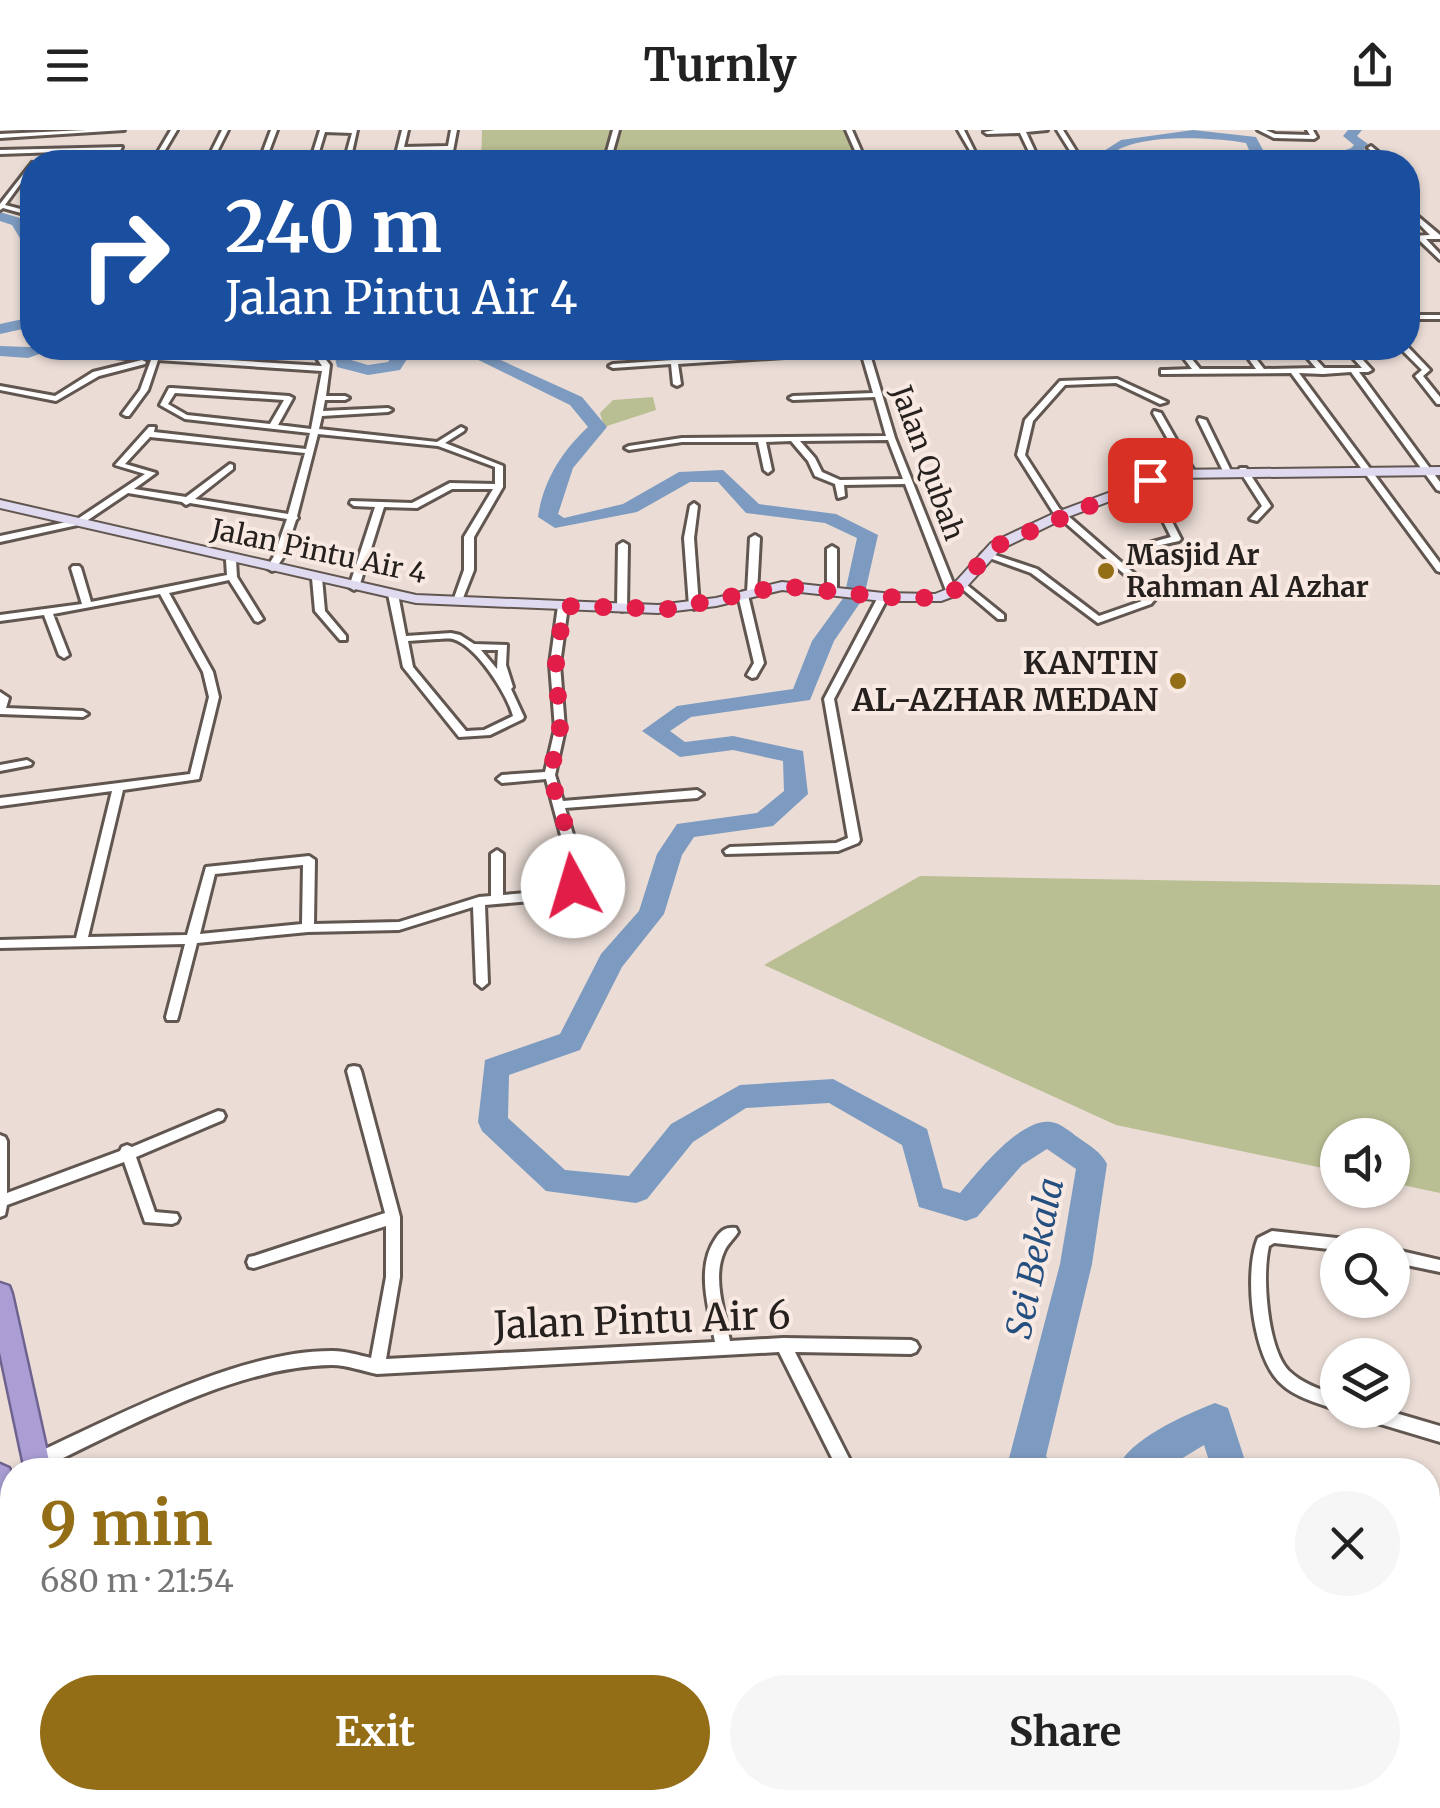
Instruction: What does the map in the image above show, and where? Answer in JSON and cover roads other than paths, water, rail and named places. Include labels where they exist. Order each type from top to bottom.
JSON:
[{"type":"highway","points":[[0,1294],[35,1458]]},
{"type":"main road","points":[[957,588],[986,555],[1061,515],[1147,481],[1190,471],[1434,471]]},
{"type":"main road","name":"Jalan Pintu Air 4","points":[[0,504],[354,588],[458,601],[622,608],[694,606],[782,586],[925,599],[957,588]]},
{"type":"street","points":[[55,132],[66,130]]},
{"type":"street","points":[[0,134],[121,130]]},
{"type":"street","points":[[324,130],[355,131],[350,150]]},
{"type":"street","points":[[405,130],[402,149],[450,148],[454,130]]},
{"type":"street","points":[[986,131],[1044,130]]},
{"type":"street","points":[[1261,130],[1274,136],[1314,136],[1310,130]]},
{"type":"street","points":[[85,150],[132,148]]},
{"type":"street","points":[[2,207],[20,182]]},
{"type":"street","points":[[1421,238],[1438,237]]},
{"type":"street","points":[[1421,238],[1440,258]]},
{"type":"street","points":[[0,388],[50,400],[112,368],[154,360],[326,369]]},
{"type":"street","points":[[126,414],[144,390],[154,360]]},
{"type":"street","points":[[272,568],[280,560],[294,518],[306,451],[322,398],[326,369],[321,360]]},
{"type":"street","points":[[613,366],[701,360]]},
{"type":"street","name":"Jalan Qubah","points":[[868,360],[907,481],[957,588]]},
{"type":"street","points":[[1189,360],[1198,372]]},
{"type":"street","points":[[1254,360],[1263,372]]},
{"type":"street","points":[[1312,360],[1323,372]]},
{"type":"street","points":[[1164,372],[1368,369],[1359,360]]},
{"type":"street","points":[[1416,360],[1426,370],[1419,376],[1440,402]]},
{"type":"street","points":[[674,362],[677,384]]},
{"type":"street","points":[[1294,372],[1440,569]]},
{"type":"street","points":[[1354,372],[1434,471],[1440,488]]},
{"type":"street","points":[[986,555],[1034,571],[1098,620],[1148,602],[1151,598],[1141,584],[1061,515],[1021,456],[1029,420],[1064,383],[1118,381],[1163,402]]},
{"type":"street","points":[[302,398],[174,387],[164,404],[178,414],[439,444],[499,466],[499,487],[470,536],[468,570],[458,601]]},
{"type":"street","points":[[794,398],[877,394]]},
{"type":"street","points":[[273,426],[289,398]]},
{"type":"street","points":[[322,398],[345,398]]},
{"type":"street","points":[[317,414],[388,410]]},
{"type":"street","points":[[1156,413],[1190,471]]},
{"type":"street","points":[[1202,420],[1227,470]]},
{"type":"street","points":[[439,444],[461,429]]},
{"type":"street","points":[[0,539],[79,522],[152,474],[118,465],[150,431],[306,451]]},
{"type":"street","points":[[629,448],[682,440],[891,438]]},
{"type":"street","points":[[792,439],[810,456],[818,474],[839,484],[907,481]]},
{"type":"street","points":[[762,440],[768,470]]},
{"type":"street","points":[[186,502],[230,467]]},
{"type":"street","points":[[1243,470],[1266,506],[1254,520]]},
{"type":"street","points":[[1147,481],[1167,512],[1167,524],[1176,539],[1147,544]]},
{"type":"street","points":[[839,484],[840,496]]},
{"type":"street","points":[[354,503],[414,506],[450,486],[499,487]]},
{"type":"street","points":[[126,490],[294,518]]},
{"type":"street","points":[[354,588],[380,506]]},
{"type":"street","points":[[694,506],[689,538],[694,606]]},
{"type":"street","points":[[752,675],[759,663],[747,594],[755,538]]},
{"type":"street","points":[[622,608],[623,546]]},
{"type":"street","points":[[832,549],[834,590]]},
{"type":"street","points":[[231,560],[232,577],[258,618]]},
{"type":"street","points":[[76,568],[88,606]]},
{"type":"street","points":[[0,618],[88,606],[232,577]]},
{"type":"street","points":[[318,578],[320,611],[342,638]]},
{"type":"street","points":[[957,588],[1001,617]]},
{"type":"street","points":[[0,802],[183,782],[195,777],[200,770],[203,730],[214,696],[208,672],[163,592]]},
{"type":"street","points":[[393,594],[408,667],[463,735],[486,733],[519,716],[501,665],[503,647],[472,647]]},
{"type":"street","points":[[730,850],[838,847],[854,840],[829,698],[876,597]]},
{"type":"street","points":[[0,944],[191,939],[308,928],[399,926],[479,901],[558,896],[573,886],[570,842],[550,775],[560,729],[556,664],[564,606]]},
{"type":"street","points":[[47,611],[64,655]]},
{"type":"street","points":[[402,639],[457,637],[472,647],[510,694]]},
{"type":"street","points":[[0,695],[4,698],[0,710],[83,714]]},
{"type":"street","points":[[0,768],[27,763]]},
{"type":"street","points":[[502,778],[550,775]]},
{"type":"street","points":[[80,942],[118,789]]},
{"type":"street","points":[[557,805],[697,794]]},
{"type":"street","points":[[497,854],[497,898]]},
{"type":"street","points":[[172,1017],[210,870],[312,862],[308,928]]},
{"type":"street","points":[[479,901],[482,983]]},
{"type":"street","points":[[354,1071],[393,1217],[393,1278],[376,1368]]},
{"type":"street","points":[[0,1202],[127,1151],[167,1140],[218,1116]]},
{"type":"street","points":[[0,1141],[0,1211]]},
{"type":"street","points":[[127,1151],[150,1218],[172,1218]]},
{"type":"street","points":[[254,1262],[393,1217]]},
{"type":"street","points":[[724,1348],[712,1270],[718,1243],[732,1232]]},
{"type":"street","points":[[1320,1242],[1272,1236],[1263,1242],[1257,1268],[1270,1357],[1287,1379],[1320,1395]]},
{"type":"street","points":[[1410,1259],[1440,1266]]},
{"type":"street","points":[[783,1345],[841,1458]]},
{"type":"street","name":"Jalan Pintu Air 6","points":[[53,1458],[145,1413],[279,1364],[336,1358],[376,1368],[783,1345],[911,1348]]},
{"type":"street","points":[[1410,1425],[1440,1434]]},
{"type":"waterway","points":[[1356,130],[1349,136],[1362,144],[1357,150]]},
{"type":"waterway","points":[[1109,150],[1147,138],[1193,134],[1251,140],[1256,150]]},
{"type":"waterway","points":[[0,216],[20,226]]},
{"type":"waterway","points":[[0,329],[20,325]]},
{"type":"waterway","points":[[0,351],[20,352]]},
{"type":"waterway","name":"Sei Bekala","points":[[343,360],[368,370],[394,366],[398,360]]},
{"type":"waterway","name":"Sei Bekala","points":[[488,360],[576,401],[598,427],[571,456],[553,491],[548,517],[562,524],[630,508],[686,476],[723,476],[753,509],[829,518],[868,535],[854,597],[823,641],[802,695],[685,711],[654,731],[680,750],[733,743],[795,756],[796,794],[764,820],[686,830],[670,854],[651,914],[611,961],[570,1042],[495,1068],[493,1122],[557,1182],[636,1190],[682,1133],[740,1097],[833,1091],[916,1138],[930,1198],[966,1208],[1011,1156],[1048,1133],[1092,1164],[1076,1264],[1027,1458]]},
{"type":"waterway","name":"Sei Bekala","points":[[1150,1458],[1215,1420],[1226,1458]]},
{"type":"place","name":"Masjid Ar Rahman Al Azhar","points":[[1106,571]]},
{"type":"place","name":"KANTIN AL-AZHAR MEDAN","points":[[1178,681]]}]
